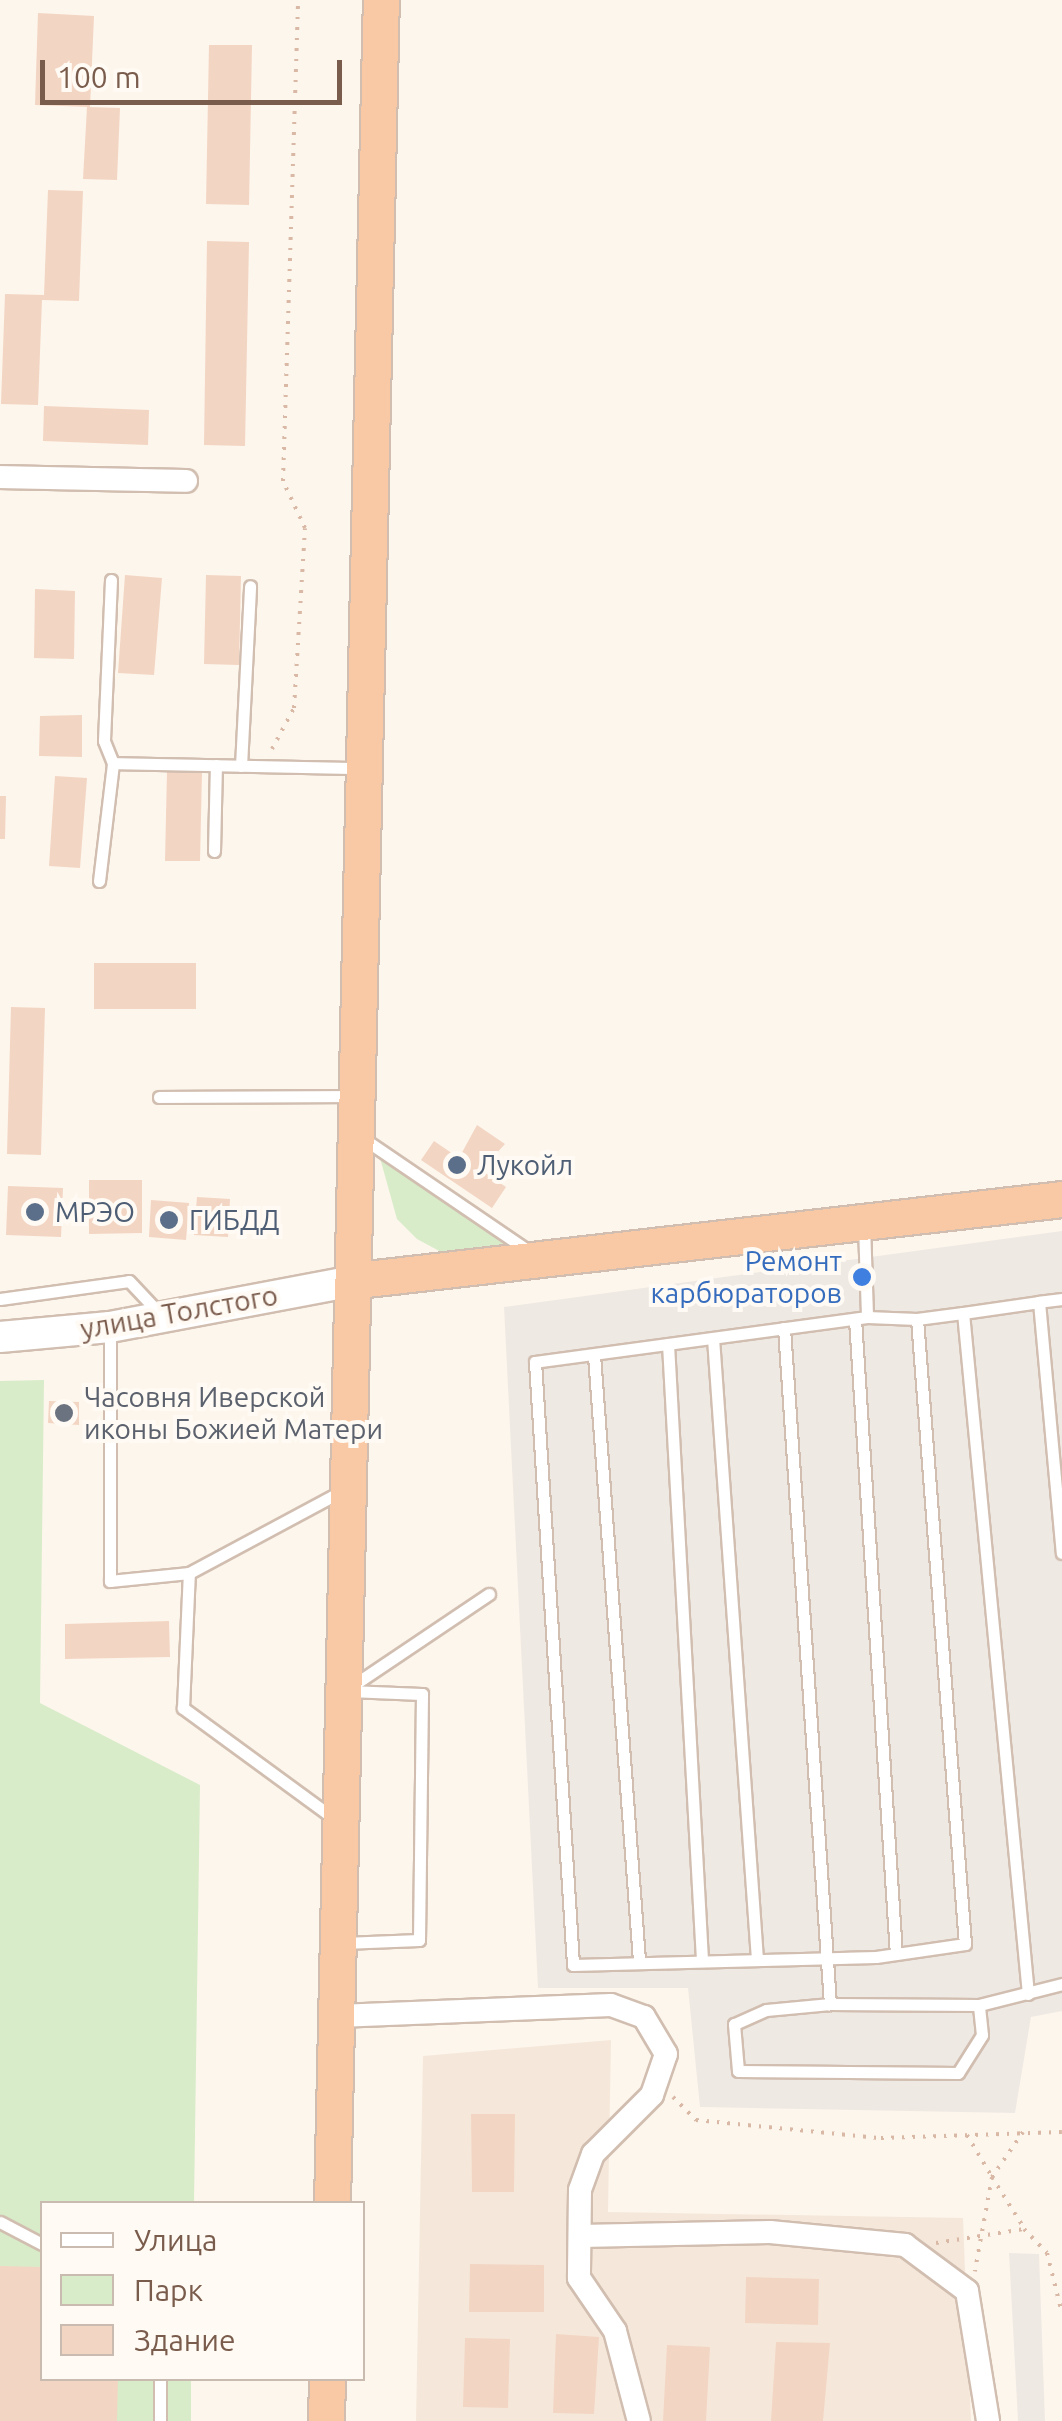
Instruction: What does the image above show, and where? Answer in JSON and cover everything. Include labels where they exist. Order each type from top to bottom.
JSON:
[{"type":"highway","points":[[332,2201],[358,1280],[381,0]]},
{"type":"highway","points":[[358,1280],[1062,1199]]},
{"type":"highway","points":[[326,2421],[328,2381]]},
{"type":"main road","name":"улица Толстого","points":[[0,1337],[110,1327],[358,1280]]},
{"type":"street","points":[[0,477],[186,480]]},
{"type":"street","points":[[338,2016],[611,2005],[644,2017],[666,2054],[657,2082],[623,2132],[593,2154],[580,2190],[579,2278],[615,2331],[639,2421]]},
{"type":"street","points":[[582,2236],[770,2232],[905,2245],[968,2291],[988,2421]]},
{"type":"lane","points":[[98,881],[113,763],[104,742],[111,580]]},
{"type":"lane","points":[[241,766],[250,586]]},
{"type":"lane","points":[[113,763],[367,768]]},
{"type":"lane","points":[[214,851],[216,765]]},
{"type":"lane","points":[[159,1096],[361,1096]]},
{"type":"lane","points":[[360,1136],[539,1258]]},
{"type":"lane","points":[[864,1221],[862,1318],[896,1954]]},
{"type":"lane","points":[[0,1299],[129,1280],[162,1317]]},
{"type":"lane","points":[[918,1319],[965,1944],[896,1954],[640,1960],[573,1966],[535,1362],[862,1318],[918,1319],[1062,1299]]},
{"type":"lane","points":[[1040,1302],[1062,1553]]},
{"type":"lane","points":[[963,1313],[1028,1994]]},
{"type":"lane","points":[[110,1327],[110,1581],[189,1573],[352,1486]]},
{"type":"lane","points":[[784,1328],[822,1958],[830,2004]]},
{"type":"lane","points":[[714,1338],[757,1959]]},
{"type":"lane","points":[[668,1344],[702,1960]]},
{"type":"lane","points":[[594,1355],[640,1960]]},
{"type":"lane","points":[[189,1573],[183,1708],[340,1822]]},
{"type":"lane","points":[[344,1691],[489,1594]]},
{"type":"lane","points":[[338,1944],[419,1940],[422,1694],[344,1691]]},
{"type":"lane","points":[[978,2006],[982,2035],[958,2072],[738,2071],[734,2024],[766,2010],[830,2004],[978,2006],[1062,1984]]},
{"type":"lane","points":[[0,2222],[40,2243]]},
{"type":"lane","points":[[160,2381],[160,2421]]},
{"type":"path","points":[[263,766],[294,708],[305,528],[283,481],[298,0]]},
{"type":"path","points":[[657,2082],[696,2120],[881,2138],[1062,2132]]},
{"type":"path","points":[[968,2291],[987,2239],[992,2177],[1023,2132]]},
{"type":"path","points":[[967,2135],[1024,2229],[1047,2253],[1062,2313]]},
{"type":"path","points":[[905,2245],[987,2239],[1024,2229]]},
{"type":"shaded area","points":[[1062,1231],[1062,2011],[1031,2017],[1015,2113],[700,2107],[688,1988],[538,1988],[504,1307]]},
{"type":"shaded area","points":[[611,2040],[608,2212],[963,2218],[971,2421],[416,2421],[423,2056]]},
{"type":"shaded area","points":[[1009,2253],[1039,2254],[1045,2421],[1018,2421]]},
{"type":"green space","points":[[380,1158],[514,1251],[443,1253],[417,1239],[397,1219]]},
{"type":"green space","points":[[44,1380],[40,1703],[200,1785],[194,2201],[40,2201],[40,2381],[191,2381],[191,2421],[0,2421],[0,1381]]},
{"type":"building","points":[[38,13],[94,16],[90,107],[35,105]]},
{"type":"building","points":[[209,45],[252,45],[249,205],[206,204]]},
{"type":"building","points":[[87,107],[120,108],[117,180],[83,179]]},
{"type":"building","points":[[48,190],[83,191],[79,301],[42,300],[38,405],[1,404],[5,294],[44,295]]},
{"type":"building","points":[[207,241],[249,242],[245,446],[204,445]]},
{"type":"building","points":[[44,406],[149,410],[148,445],[43,441]]},
{"type":"building","points":[[125,575],[162,578],[154,675],[118,673]]},
{"type":"building","points":[[206,575],[241,576],[239,665],[204,664]]},
{"type":"building","points":[[35,589],[75,591],[74,659],[34,658]]},
{"type":"building","points":[[82,715],[82,757],[39,756],[40,716]]},
{"type":"building","points":[[167,771],[202,772],[200,861],[165,861]]},
{"type":"building","points":[[55,776],[87,778],[80,868],[49,866]]},
{"type":"building","points":[[0,796],[6,796],[5,839],[0,839]]},
{"type":"building","points":[[94,963],[196,963],[196,1009],[94,1009]]},
{"type":"building","points":[[11,1007],[45,1008],[41,1155],[7,1154]]},
{"type":"building","name":"Лукойл","points":[[477,1125],[505,1144],[481,1170],[506,1187],[492,1208],[421,1160],[434,1141],[459,1158]]},
{"type":"building","points":[[89,1180],[142,1180],[142,1233],[89,1234]]},
{"type":"building","name":"МРЭО","points":[[8,1186],[63,1188],[61,1237],[6,1235]]},
{"type":"building","points":[[197,1197],[230,1199],[228,1237],[194,1235]]},
{"type":"building","name":"ГИБДД","points":[[151,1200],[189,1203],[186,1240],[149,1237]]},
{"type":"building","name":"Часовня Иверской иконы Божией Матери","points":[[49,1401],[79,1402],[79,1425],[48,1423]]},
{"type":"building","points":[[169,1621],[170,1657],[65,1659],[65,1624]]},
{"type":"building","points":[[471,2114],[515,2114],[514,2192],[472,2192]]},
{"type":"building","points":[[470,2264],[544,2265],[544,2312],[469,2312]]},
{"type":"building","points":[[0,2266],[40,2267],[40,2381],[118,2381],[117,2421],[0,2421]]},
{"type":"building","points":[[746,2277],[819,2279],[818,2325],[745,2323]]},
{"type":"building","points":[[556,2334],[599,2337],[594,2414],[553,2413]]},
{"type":"building","points":[[465,2338],[510,2339],[508,2408],[463,2407]]},
{"type":"building","points":[[776,2342],[830,2343],[823,2421],[771,2421]]},
{"type":"building","points":[[667,2345],[710,2347],[706,2421],[663,2421]]},
{"type":"place","name":"Лукойл","points":[[457,1165]]},
{"type":"place","name":"МРЭО","points":[[35,1212]]},
{"type":"place","name":"ГИБДД","points":[[169,1220]]},
{"type":"place","name":"Ремонт карбюраторов","points":[[862,1277]]},
{"type":"place","name":"Часовня Иверской иконы Божией Матери","points":[[64,1413]]}]
